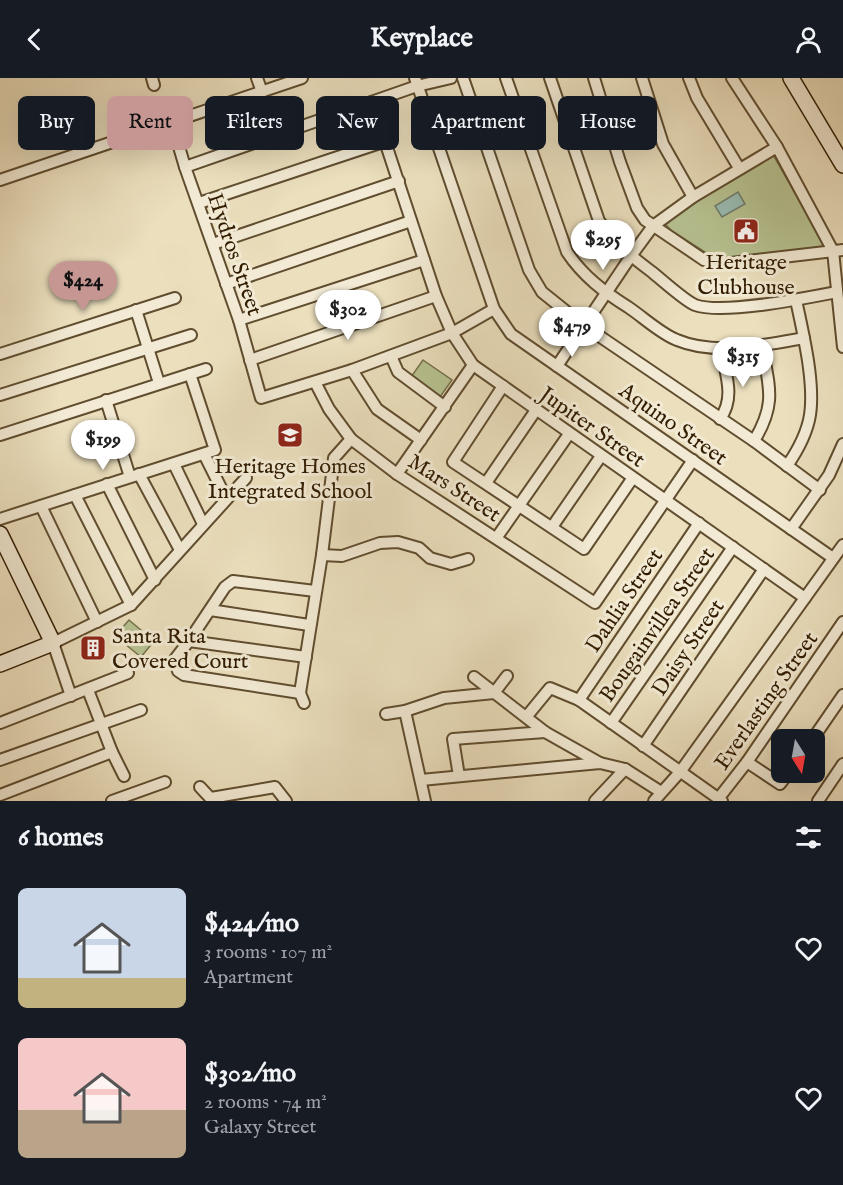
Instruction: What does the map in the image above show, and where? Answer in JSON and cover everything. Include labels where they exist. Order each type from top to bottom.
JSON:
[{"type":"street","points":[[257,78],[262,92]]},
{"type":"street","points":[[193,116],[302,78]]},
{"type":"street","points":[[385,96],[416,82],[451,78]]},
{"type":"street","points":[[463,78],[529,270],[542,292],[583,325],[754,441],[819,490]]},
{"type":"street","points":[[506,78],[567,252],[579,269],[606,293],[677,340],[721,349],[762,346],[804,338]]},
{"type":"street","points":[[550,78],[599,221],[609,236],[631,256],[695,305],[722,309],[796,300],[837,292]]},
{"type":"street","points":[[594,78],[637,208],[645,220],[653,226],[704,260],[722,264],[838,250]]},
{"type":"street","points":[[642,78],[663,144],[693,197]]},
{"type":"street","points":[[689,78],[697,98],[739,168]]},
{"type":"street","points":[[732,78],[777,147],[838,250],[837,292],[843,348]]},
{"type":"street","points":[[791,78],[843,165]]},
{"type":"street","name":"Aquino Street","points":[[416,82],[494,309],[511,334],[833,558]]},
{"type":"street","points":[[185,167],[316,121]]},
{"type":"street","points":[[0,180],[107,145]]},
{"type":"street","points":[[557,366],[653,226],[693,197],[777,147]]},
{"type":"street","name":"Hydros Street","points":[[180,150],[239,320],[261,398],[315,382]]},
{"type":"street","points":[[199,203],[359,150]]},
{"type":"street","name":"Jupiter Street","points":[[389,150],[436,296],[452,333],[473,365],[632,479],[805,598]]},
{"type":"street","points":[[213,244],[399,181]]},
{"type":"street","points":[[226,284],[411,221]]},
{"type":"street","points":[[239,320],[424,260]]},
{"type":"street","points":[[250,360],[436,296]]},
{"type":"street","points":[[0,354],[176,298]]},
{"type":"street","points":[[787,466],[803,440],[810,416],[811,392],[796,300]]},
{"type":"street","points":[[315,382],[452,333],[494,309]]},
{"type":"street","points":[[136,310],[159,383]]},
{"type":"street","points":[[0,395],[190,335]]},
{"type":"street","points":[[754,441],[765,424],[770,407],[762,346]]},
{"type":"street","points":[[720,419],[726,411],[730,396],[721,349]]},
{"type":"street","points":[[391,356],[398,372],[445,407]]},
{"type":"street","points":[[397,474],[473,365]]},
{"type":"street","points":[[0,435],[206,369]]},
{"type":"street","points":[[352,370],[377,409],[421,440]]},
{"type":"street","points":[[0,519],[215,450],[190,374]]},
{"type":"street","name":"Mars Street","points":[[315,382],[329,409],[351,439],[397,474],[595,603],[665,500]]},
{"type":"street","points":[[503,386],[453,462],[584,549],[632,479]]},
{"type":"street","points":[[106,400],[135,476],[180,550]]},
{"type":"street","points":[[486,483],[537,410]]},
{"type":"street","points":[[496,537],[569,434]]},
{"type":"street","points":[[315,591],[233,581],[229,583],[175,659],[178,670],[184,675],[302,698],[309,625],[322,555],[334,458],[351,439]]},
{"type":"street","points":[[791,529],[829,476],[843,444]]},
{"type":"street","points":[[204,454],[226,498]]},
{"type":"street","points":[[552,527],[601,456]]},
{"type":"street","points":[[665,500],[693,460]]},
{"type":"street","points":[[174,464],[203,524]]},
{"type":"street","points":[[0,663],[52,643],[131,605],[246,478]]},
{"type":"street","points":[[107,484],[154,580]]},
{"type":"street","points":[[75,495],[131,605]]},
{"type":"street","points":[[41,506],[97,622]]},
{"type":"street","name":"Dahlia Street","points":[[579,700],[699,523]]},
{"type":"street","points":[[0,534],[52,643],[71,696]]},
{"type":"street","points":[[322,555],[342,556],[380,543],[398,542],[419,548],[430,558],[451,564],[468,559]]},
{"type":"street","points":[[474,678],[527,716],[545,732],[600,763],[625,769],[658,797],[680,772],[843,544]]},
{"type":"street","name":"Bougainvillea Street","points":[[611,723],[733,547]]},
{"type":"street","name":"Daisy Street","points":[[643,746],[764,569]]},
{"type":"street","points":[[210,610],[309,625]]},
{"type":"street","name":"Everlasting Street","points":[[720,800],[843,622]]},
{"type":"street","points":[[189,641],[306,657]]},
{"type":"street","points":[[0,723],[128,673]]},
{"type":"street","points":[[386,714],[405,711],[444,698],[494,693],[507,676]]},
{"type":"street","points":[[527,716],[550,688],[579,700],[720,800]]},
{"type":"street","points":[[88,690],[112,752],[124,776]]},
{"type":"street","points":[[820,729],[843,695]]},
{"type":"street","points":[[0,760],[141,710]]},
{"type":"street","points":[[405,711],[424,801]]},
{"type":"street","points":[[459,776],[453,739],[545,732]]},
{"type":"street","points":[[0,795],[112,752]]},
{"type":"street","points":[[747,762],[771,778]]},
{"type":"street","points":[[421,780],[600,763]]},
{"type":"street","points":[[818,801],[843,764]]},
{"type":"street","points":[[595,801],[625,769]]},
{"type":"street","points":[[112,801],[131,798],[165,782]]},
{"type":"street","points":[[200,787],[212,800],[274,787],[286,801]]},
{"type":"green space","points":[[772,153],[825,246],[719,261],[666,225],[683,210]]},
{"type":"green space","points":[[423,360],[452,380],[440,397],[411,377]]},
{"type":"green space","points":[[129,620],[154,641],[141,657],[115,636]]},
{"type":"water","points":[[738,192],[745,204],[722,217],[715,206]]},
{"type":"place","name":"Heritage Clubhouse","points":[[746,231]]},
{"type":"place","name":"Heritage Homes Integrated School","points":[[290,435]]},
{"type":"place","name":"Santa Rita Covered Court","points":[[93,648]]}]
